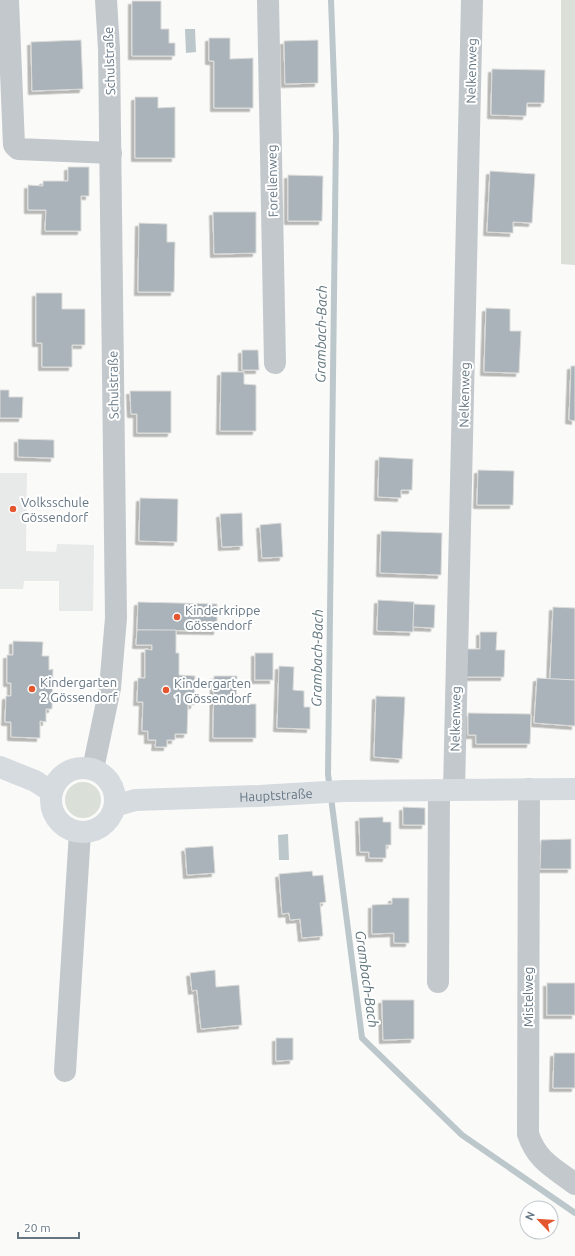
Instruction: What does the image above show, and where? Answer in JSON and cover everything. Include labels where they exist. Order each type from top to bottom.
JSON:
[{"type":"main road","points":[[0,767],[35,781],[52,792]]},
{"type":"main road","points":[[82,767],[93,769],[104,774],[109,780],[115,792],[115,806],[108,820],[103,825],[91,831],[80,832],[65,826],[57,819],[51,805],[52,792],[61,776],[70,770],[82,767]]},
{"type":"main road","name":"Hauptstraße","points":[[115,806],[135,800],[344,791],[575,789]]},
{"type":"street","points":[[8,0],[14,145],[18,149],[111,152]]},
{"type":"street","name":"Schulstraße","points":[[93,769],[110,688],[116,618],[110,49],[106,0]]},
{"type":"street","name":"Forellenweg","points":[[268,0],[275,363]]},
{"type":"street","name":"Nelkenweg","points":[[446,791],[472,0]]},
{"type":"street","name":"Mistelweg","points":[[529,789],[528,1134],[533,1148],[541,1160],[575,1184]]},
{"type":"street","points":[[438,982],[446,791]]},
{"type":"street","points":[[65,1071],[80,832]]},
{"type":"shaded area","points":[[561,0],[575,0],[575,265],[561,264]]},
{"type":"shaded area","points":[[185,29],[195,29],[196,52],[186,53]]},
{"type":"shaded area","name":"Volksschule Gössendorf","points":[[0,473],[27,473],[26,551],[56,552],[57,544],[94,545],[93,611],[59,611],[59,581],[24,581],[23,589],[0,589]]},
{"type":"shaded area","points":[[87,782],[96,787],[100,793],[100,807],[96,813],[87,818],[79,818],[70,813],[66,807],[65,796],[70,787],[76,783]]},
{"type":"shaded area","points":[[288,834],[289,860],[279,860],[278,835]]},
{"type":"building","points":[[132,1],[161,1],[161,29],[169,29],[169,43],[175,43],[175,56],[132,56]]},
{"type":"building","points":[[209,38],[230,38],[230,59],[253,58],[253,108],[214,108],[214,61],[209,61]]},
{"type":"building","points":[[81,40],[83,89],[32,91],[31,42]]},
{"type":"building","points":[[318,40],[318,83],[285,84],[284,41]]},
{"type":"building","points":[[492,69],[545,70],[544,103],[527,103],[526,116],[491,115]]},
{"type":"building","points":[[135,97],[158,97],[158,108],[175,107],[175,158],[135,158]]},
{"type":"building","points":[[68,167],[89,167],[89,196],[81,196],[81,231],[45,231],[46,210],[28,210],[28,185],[43,186],[43,181],[68,181]]},
{"type":"building","points":[[490,171],[535,174],[532,223],[513,222],[513,233],[487,232]]},
{"type":"building","points":[[288,175],[323,176],[322,221],[288,221]]},
{"type":"building","points":[[213,212],[256,212],[256,253],[214,254]]},
{"type":"building","points":[[139,223],[167,224],[167,242],[175,242],[174,292],[138,292]]},
{"type":"building","points":[[36,293],[62,293],[62,309],[85,309],[85,345],[72,345],[72,367],[42,367],[42,343],[36,343]]},
{"type":"building","points":[[486,308],[510,309],[510,331],[521,331],[519,373],[484,372]]},
{"type":"building","points":[[242,350],[258,350],[259,370],[242,370]]},
{"type":"building","points":[[571,366],[575,366],[575,421],[569,420]]},
{"type":"building","points":[[221,372],[244,372],[244,384],[256,385],[256,431],[220,431]]},
{"type":"building","points":[[0,390],[9,390],[9,397],[23,397],[22,418],[0,418]]},
{"type":"building","points":[[130,391],[171,391],[171,433],[137,433],[137,414],[131,414]]},
{"type":"building","points":[[18,439],[54,440],[54,458],[18,457]]},
{"type":"building","points":[[379,457],[413,459],[412,490],[401,490],[401,498],[378,497]]},
{"type":"building","points":[[478,470],[514,471],[513,505],[477,505]]},
{"type":"building","points":[[140,498],[178,499],[177,542],[139,541]]},
{"type":"building","points":[[242,513],[243,546],[222,547],[220,514]]},
{"type":"building","points":[[281,523],[283,557],[262,558],[260,525]]},
{"type":"building","points":[[381,531],[442,533],[441,575],[380,573]]},
{"type":"building","points":[[378,600],[414,602],[413,632],[377,631]]},
{"type":"building","name":"Kinderkrippe Gössendorf","points":[[138,602],[217,604],[217,631],[137,630]]},
{"type":"building","points":[[414,604],[435,605],[434,628],[413,627]]},
{"type":"building","points":[[553,607],[575,608],[575,680],[550,679]]},
{"type":"building","name":"Kindergarten 1 Gössendorf","points":[[137,630],[176,630],[176,653],[179,653],[179,675],[195,676],[194,705],[188,705],[187,734],[175,734],[175,740],[167,740],[167,747],[155,747],[156,740],[148,740],[148,731],[142,731],[143,702],[137,702],[138,678],[145,678],[145,649],[152,650],[152,645],[136,645]]},
{"type":"building","points":[[480,632],[497,632],[496,650],[505,650],[504,677],[466,677],[467,649],[480,649]]},
{"type":"building","name":"Kindergarten 2 Gössendorf","points":[[13,641],[43,642],[42,656],[49,656],[49,670],[53,669],[52,709],[46,709],[46,722],[40,721],[40,738],[11,737],[11,722],[5,722],[6,696],[11,696],[11,683],[7,683],[7,655],[13,655]]},
{"type":"building","points":[[255,653],[273,653],[273,680],[255,680]]},
{"type":"building","points":[[279,666],[294,667],[293,690],[304,691],[304,707],[310,707],[310,729],[277,728]]},
{"type":"building","points":[[214,676],[237,676],[236,704],[256,704],[256,738],[213,738]]},
{"type":"building","points":[[537,678],[575,680],[575,726],[534,723]]},
{"type":"building","points":[[376,696],[405,697],[402,759],[374,757]]},
{"type":"building","points":[[468,713],[531,714],[530,744],[476,744],[476,735],[468,735]]},
{"type":"building","points":[[403,807],[425,808],[425,825],[403,825]]},
{"type":"building","points":[[383,817],[383,822],[391,822],[391,845],[386,845],[386,858],[369,858],[369,852],[360,852],[359,818]]},
{"type":"building","points":[[571,839],[571,869],[540,869],[541,840]]},
{"type":"building","points":[[213,846],[215,873],[187,875],[185,848]]},
{"type":"building","points":[[312,871],[313,876],[323,875],[326,902],[320,903],[323,936],[302,938],[300,919],[290,920],[289,913],[282,914],[279,874]]},
{"type":"building","points":[[392,898],[409,898],[409,943],[394,943],[394,933],[372,934],[372,905],[392,904]]},
{"type":"building","points":[[215,970],[216,987],[239,985],[242,1025],[201,1029],[197,990],[192,991],[190,973]]},
{"type":"building","points":[[547,983],[575,983],[575,1015],[547,1015]]},
{"type":"building","points":[[382,1000],[414,1000],[414,1039],[383,1040]]},
{"type":"building","points":[[276,1038],[293,1038],[293,1060],[276,1061]]},
{"type":"building","points":[[554,1053],[575,1053],[575,1088],[553,1088]]},
{"type":"waterway","name":"Grambach-Bach","points":[[331,0],[336,136],[328,774],[362,1038],[462,1135],[575,1213]]},
{"type":"place","name":"Volksschule Gössendorf","points":[[13,509]]},
{"type":"place","name":"Kinderkrippe Gössendorf","points":[[177,617]]},
{"type":"place","name":"Kindergarten 2 Gössendorf","points":[[32,689]]},
{"type":"place","name":"Kindergarten 1 Gössendorf","points":[[166,690]]}]
